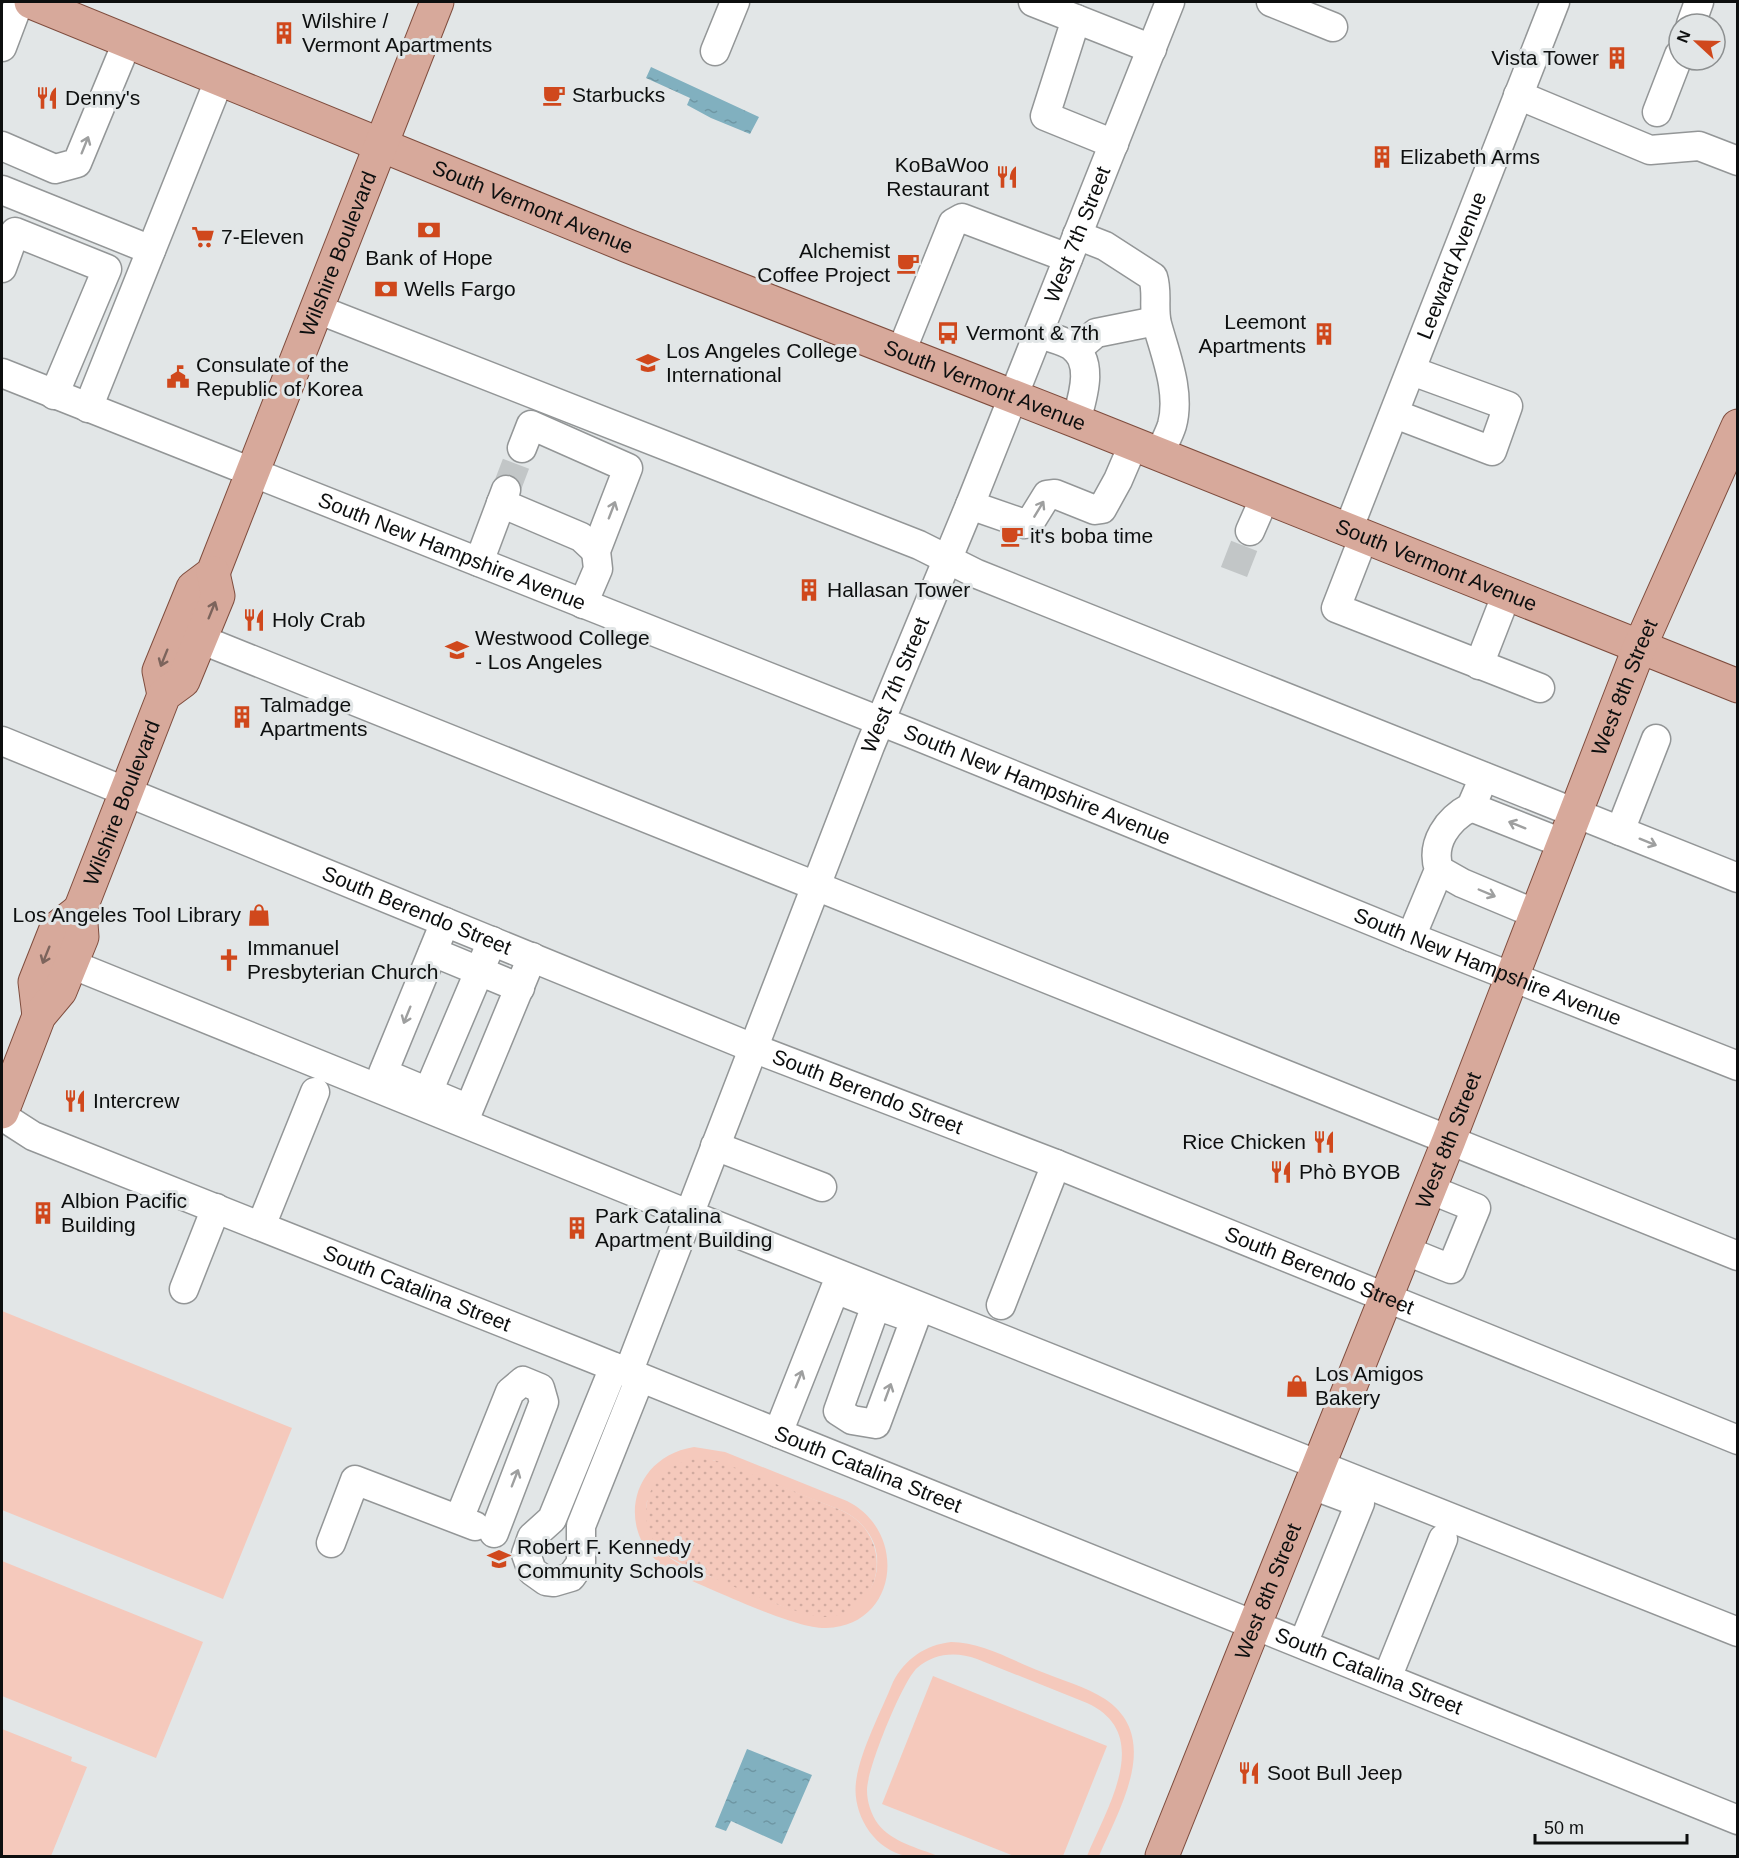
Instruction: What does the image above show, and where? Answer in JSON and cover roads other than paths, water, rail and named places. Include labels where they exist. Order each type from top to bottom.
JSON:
[{"type":"main road","name":"South Vermont Avenue","points":[[31,2],[628,246],[1076,421],[1737,686]]},
{"type":"main road","name":"Wilshire Boulevard","points":[[164,695],[159,670],[193,588],[213,573],[437,2]]},
{"type":"main road","name":"West 8th Street","points":[[1162,1857],[1313,1474],[1449,1140],[1640,646],[1737,426]]},
{"type":"main road","name":"Wilshire Boulevard","points":[[2,1114],[39,1016],[60,991],[82,938],[80,910],[164,695],[183,681],[218,596],[213,573]]},
{"type":"main road","name":"Wilshire Boulevard","points":[[39,1016],[34,982],[56,929],[80,910]]},
{"type":"street","points":[[2,47],[19,2]]},
{"type":"street","points":[[715,51],[735,2]]},
{"type":"street","points":[[1034,2],[1152,49]]},
{"type":"street","name":"West 7th Street","points":[[627,1373],[816,886],[1170,2]]},
{"type":"street","points":[[1271,2],[1333,27]]},
{"type":"street","name":"Leeward Avenue","points":[[1479,665],[1336,608],[1356,533],[1395,414],[1555,2]]},
{"type":"street","points":[[1076,18],[1045,116],[1114,144]]},
{"type":"street","points":[[2,146],[55,169],[77,163],[128,40]]},
{"type":"street","points":[[1657,112],[1672,72]]},
{"type":"street","points":[[88,408],[220,78]]},
{"type":"street","points":[[1518,95],[1650,150],[1699,146],[1737,161]]},
{"type":"street","points":[[2,190],[147,261]]},
{"type":"street","points":[[901,352],[953,223],[962,218],[1073,247],[1105,246],[1153,277],[1156,285],[1156,321],[1166,349],[1173,406],[1172,424],[1146,450],[1114,488],[1102,509],[1095,510],[1055,494],[1047,495],[1031,521],[1025,524],[970,505]]},
{"type":"street","points":[[2,268],[15,232],[107,269],[147,261]]},
{"type":"street","points":[[54,395],[107,269]]},
{"type":"street","points":[[317,309],[908,541],[977,574],[1737,878]]},
{"type":"street","points":[[1076,350],[1096,333],[1156,321]]},
{"type":"street","points":[[1038,334],[1076,350],[1086,376],[1076,421]]},
{"type":"street","points":[[1395,414],[1492,451],[1508,406],[1412,371]]},
{"type":"street","name":"South New Hampshire Avenue","points":[[2,373],[881,722],[1512,978],[1737,1066]]},
{"type":"street","points":[[522,448],[531,425],[628,468],[596,551],[598,569],[583,604]]},
{"type":"street","points":[[479,562],[503,496],[581,537],[596,551]]},
{"type":"street","points":[[1250,531],[1265,497]]},
{"type":"street","points":[[1507,593],[1479,665],[1540,688]]},
{"type":"street","points":[[200,639],[1737,1256]]},
{"type":"street","points":[[1620,831],[1656,739]]},
{"type":"street","name":"South Berendo Street","points":[[2,741],[753,1048],[1056,1164],[1737,1440]]},
{"type":"street","points":[[1411,937],[1439,870],[1435,856],[1444,831],[1456,815],[1471,807],[1484,777]]},
{"type":"street","points":[[1471,807],[1562,843]]},
{"type":"street","points":[[1439,870],[1462,883],[1536,914]]},
{"type":"street","points":[[445,922],[383,1073],[469,1109],[532,957]]},
{"type":"street","points":[[428,1092],[492,941]]},
{"type":"street","points":[[433,952],[520,988]]},
{"type":"street","points":[[71,964],[688,1214],[1313,1474],[1737,1632]]},
{"type":"street","points":[[261,1226],[315,1092]]},
{"type":"street","name":"South Catalina Street","points":[[2,1114],[33,1136],[1255,1624],[1737,1820]]},
{"type":"street","points":[[715,1146],[822,1187]]},
{"type":"street","points":[[1001,1305],[1056,1164]]},
{"type":"street","points":[[1404,1250],[1451,1269],[1456,1259],[1476,1208],[1429,1189]]},
{"type":"street","points":[[184,1288],[216,1208]]},
{"type":"street","points":[[778,1433],[835,1289],[915,1319],[876,1424],[852,1420],[838,1411],[876,1305]]},
{"type":"street","points":[[627,1373],[581,1526],[579,1535],[582,1553],[577,1571],[563,1581],[546,1581],[532,1571],[528,1563],[528,1546],[532,1537],[552,1519],[627,1373]]},
{"type":"street","points":[[459,1519],[510,1392],[523,1381],[540,1388],[544,1402],[494,1533]]},
{"type":"street","points":[[838,1457],[852,1420]]},
{"type":"street","points":[[1303,1644],[1360,1503],[1313,1474]]},
{"type":"street","points":[[331,1543],[354,1480],[528,1546]]},
{"type":"street","points":[[1387,1678],[1443,1539]]},
{"type":"water","points":[[651,67],[759,117],[750,134],[711,118],[687,105],[690,98],[646,78]]},
{"type":"water","points":[[747,1749],[812,1775],[782,1844],[731,1821],[726,1831],[715,1827]]},
{"type":"tunnel","points":[[506,490],[522,448]]},
{"type":"tunnel","points":[[1234,572],[1250,531]]},
{"type":"place","name":"Wilshire / Vermont Apartments","points":[[284,33]]},
{"type":"place","name":"Vista Tower","points":[[1617,58]]},
{"type":"place","name":"Starbucks","points":[[554,95]]},
{"type":"place","name":"Denny's","points":[[47,98]]},
{"type":"place","name":"Elizabeth Arms","points":[[1382,157]]},
{"type":"place","name":"KoBaWoo Restaurant","points":[[1007,177]]},
{"type":"place","name":"Bank of Hope","points":[[429,230]]},
{"type":"place","name":"7-Eleven","points":[[203,237]]},
{"type":"place","name":"Alchemist Coffee Project","points":[[908,263]]},
{"type":"place","name":"Wells Fargo","points":[[386,289]]},
{"type":"place","name":"Vermont & 7th","points":[[948,333]]},
{"type":"place","name":"Leemont Apartments","points":[[1324,334]]},
{"type":"place","name":"Los Angeles College International","points":[[648,363]]},
{"type":"place","name":"Consulate of the Republic of Korea","points":[[178,377]]},
{"type":"place","name":"it's boba time","points":[[1012,536]]},
{"type":"place","name":"Hallasan Tower","points":[[809,590]]},
{"type":"place","name":"Holy Crab","points":[[254,620]]},
{"type":"place","name":"Westwood College - Los Angeles","points":[[457,650]]},
{"type":"place","name":"Talmadge Apartments","points":[[242,717]]},
{"type":"place","name":"Los Angeles Tool Library","points":[[259,915]]},
{"type":"place","name":"Immanuel Presbyterian Church","points":[[229,960]]},
{"type":"place","name":"Intercrew","points":[[75,1101]]},
{"type":"place","name":"Rice Chicken","points":[[1324,1142]]},
{"type":"place","name":"Phò BYOB","points":[[1281,1172]]},
{"type":"place","name":"Albion Pacific Building","points":[[43,1213]]},
{"type":"place","name":"Park Catalina Apartment Building","points":[[577,1228]]},
{"type":"place","name":"Los Amigos Bakery","points":[[1297,1386]]},
{"type":"place","name":"Robert F. Kennedy Community Schools","points":[[499,1559]]},
{"type":"place","name":"Soot Bull Jeep","points":[[1249,1773]]}]
